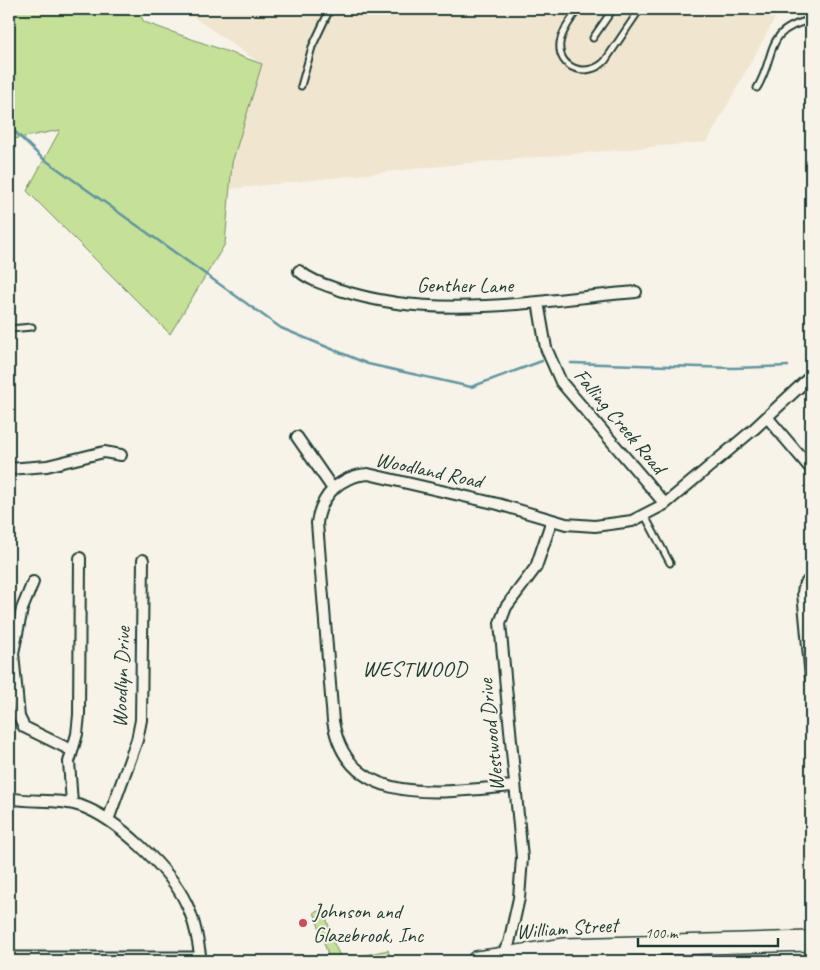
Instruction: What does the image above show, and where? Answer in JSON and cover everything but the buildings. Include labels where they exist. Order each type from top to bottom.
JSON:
[{"type":"highway","name":"William Street","points":[[477,961],[565,948],[811,941]]},
{"type":"street","name":"Genther Lane","points":[[299,271],[306,276],[337,289],[398,304],[468,307],[636,292]]},
{"type":"street","name":"Falling Creek Road","points":[[538,302],[546,348],[561,382],[665,504]]},
{"type":"street","name":"Woodland Road","points":[[515,786],[416,792],[398,790],[370,779],[345,753],[333,721],[317,523],[322,504],[333,489],[348,477],[380,475],[498,504],[572,525],[613,525],[645,516],[665,504],[767,417],[808,379]]},
{"type":"street","points":[[767,417],[811,469]]},
{"type":"street","points":[[297,437],[333,489]]},
{"type":"street","points":[[9,469],[47,466],[104,452],[121,455]]},
{"type":"street","name":"Westwood Drive","points":[[499,959],[509,943],[522,876],[522,840],[515,786],[500,623],[506,608],[536,567],[552,520]]},
{"type":"street","name":"Woodlyn Drive","points":[[72,803],[69,762],[77,734],[79,715],[80,558]]},
{"type":"street","name":"Woodlyn Drive","points":[[108,820],[137,740],[141,720],[143,560]]},
{"type":"street","points":[[811,577],[804,586],[803,592],[811,678]]},
{"type":"street","points":[[33,582],[22,609],[13,653],[19,717],[24,727],[71,750]]},
{"type":"street","points":[[9,798],[72,803],[89,809],[108,820],[148,855],[181,894],[193,920],[201,958]]},
{"type":"lane","points":[[301,86],[312,47],[330,9]]},
{"type":"lane","points":[[578,9],[564,31],[560,43],[561,53],[567,64],[575,70],[586,71],[598,68],[605,61],[640,9]]},
{"type":"lane","points":[[593,38],[613,9]]},
{"type":"lane","points":[[757,88],[762,80],[773,46],[781,32],[789,26],[811,20]]},
{"type":"lane","points":[[9,329],[32,327]]},
{"type":"lane","points":[[645,516],[670,563]]},
{"type":"lane","points":[[9,954],[65,958],[201,958]]},
{"type":"shaded area","points":[[182,9],[780,9],[707,142],[459,164],[230,189],[232,163],[261,64]]},
{"type":"green space","points":[[9,9],[137,9],[144,22],[262,64],[232,163],[225,244],[170,334],[27,191],[60,130],[9,140]]},
{"type":"green space","points":[[324,910],[334,944],[342,960],[388,950],[391,961],[330,961],[314,912]]},
{"type":"waterway","points":[[9,126],[41,157],[281,328],[368,364],[471,387],[542,361]]},
{"type":"waterway","points":[[571,363],[733,368],[788,366]]},
{"type":"place","name":"Johnson and Glazebrook, Inc","points":[[303,923]]},
{"type":"district","name":"WESTWOOD","points":[[415,668]]}]
